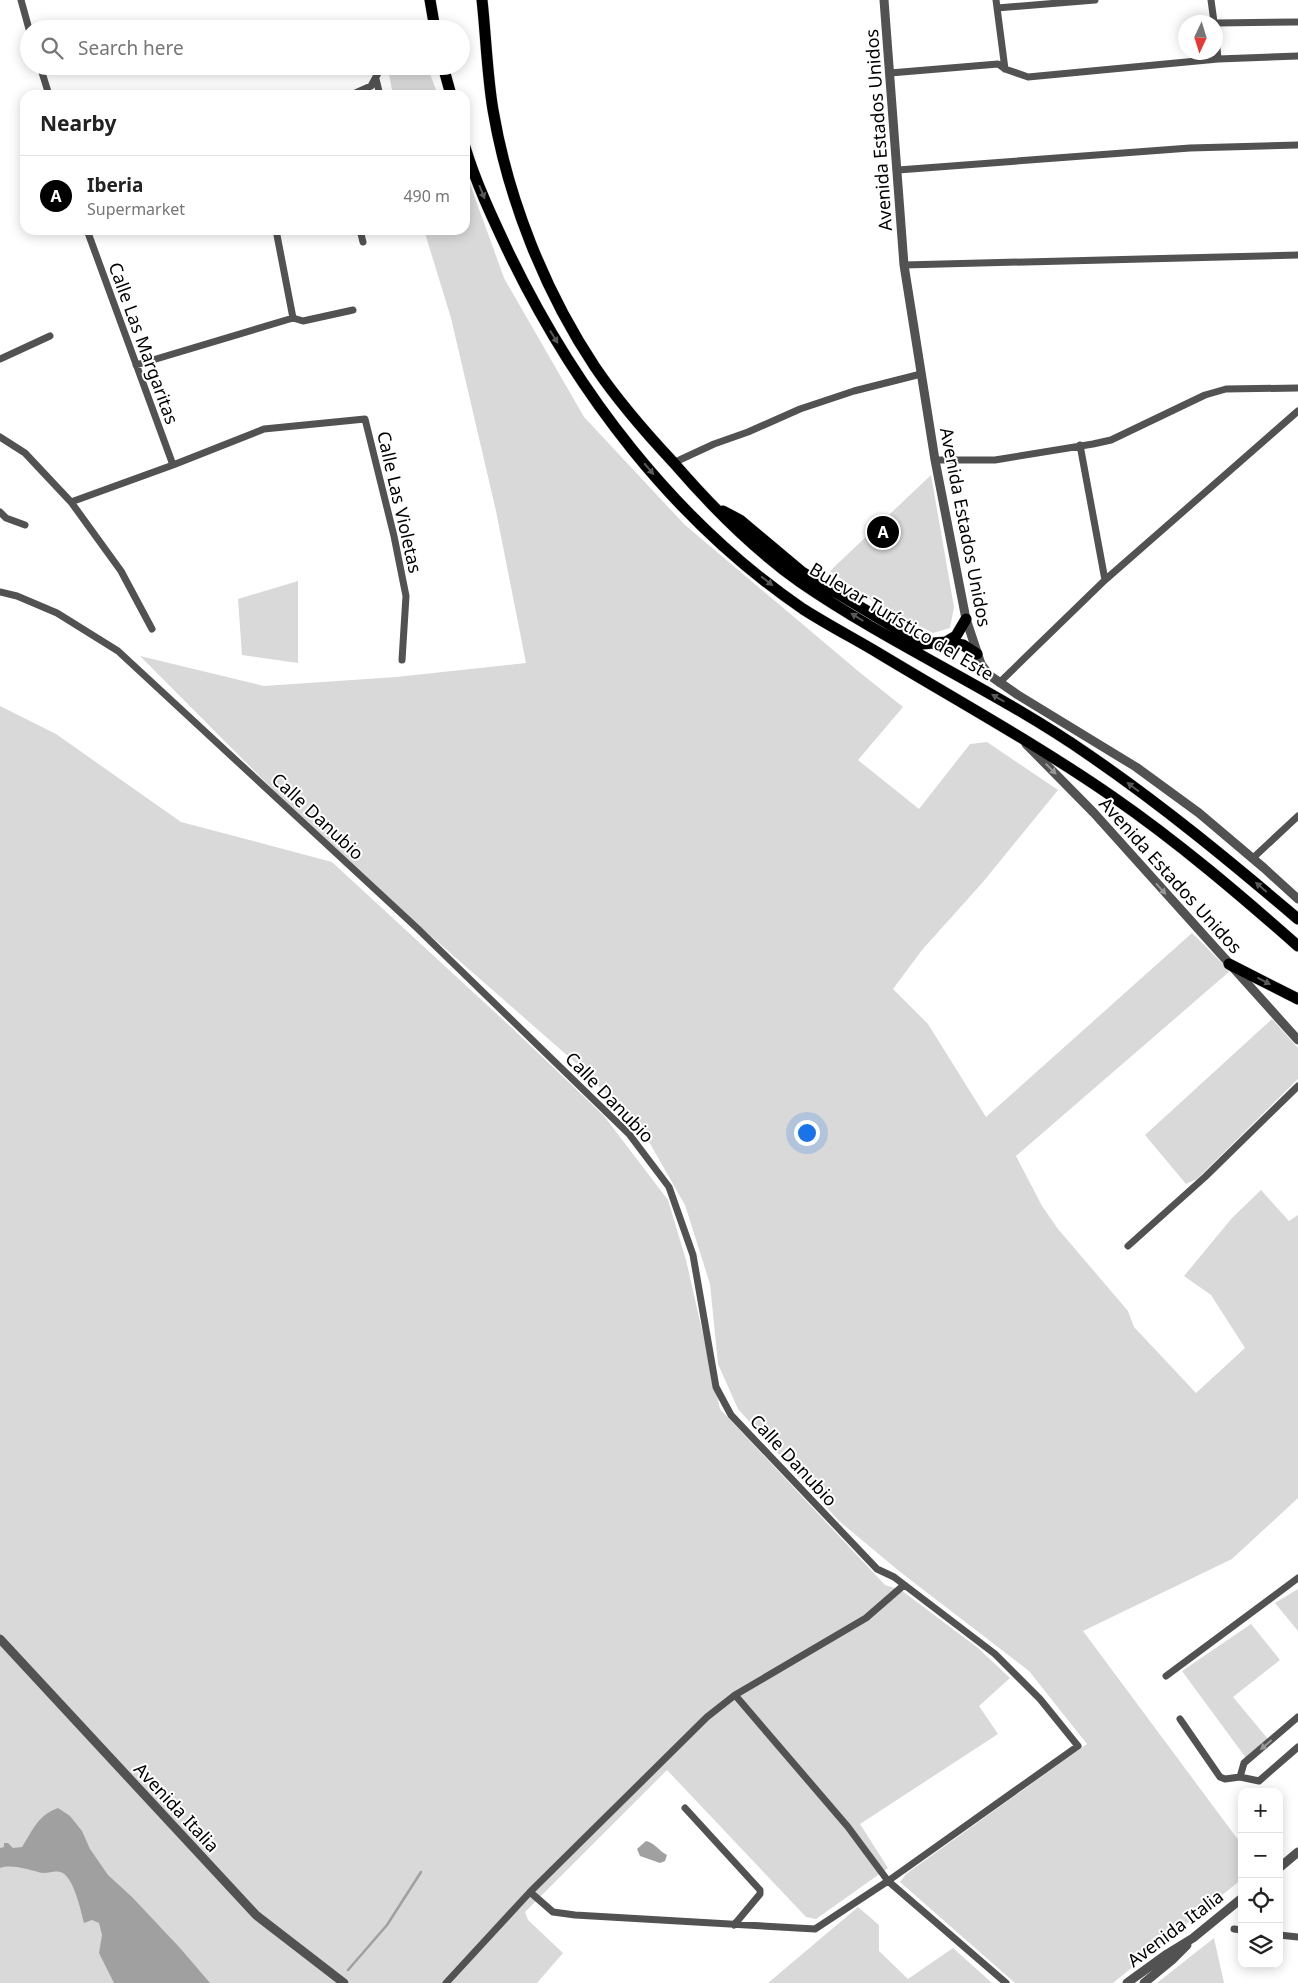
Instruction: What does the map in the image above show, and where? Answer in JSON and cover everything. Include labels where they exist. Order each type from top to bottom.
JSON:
[{"type":"highway","points":[[430,0],[433,20]]},
{"type":"highway","name":"Bulevar Turístico del Este","points":[[482,0],[493,109],[505,161],[522,219],[535,255],[574,331],[594,366],[627,411],[708,502],[753,543],[798,580],[900,644],[996,697],[1089,754],[1217,850],[1298,919]]},
{"type":"highway","points":[[446,75],[449,90]]},
{"type":"highway","points":[[470,162],[495,225],[547,326],[596,403],[663,485],[693,517],[731,552],[804,609],[1016,735],[1114,798],[1185,852],[1298,946]]},
{"type":"highway","points":[[708,502],[740,520],[802,572],[922,644],[946,642],[963,645],[977,654]]},
{"type":"highway","points":[[946,642],[956,636],[966,618]]},
{"type":"highway","points":[[1229,964],[1298,999]]},
{"type":"street","points":[[20,0],[26,20]]},
{"type":"street","name":"Avenida Estados Unidos","points":[[884,0],[904,265],[935,460],[966,618],[977,654],[989,675],[1136,767],[1200,814],[1298,899]]},
{"type":"street","points":[[1006,70],[996,4],[1095,0]]},
{"type":"street","points":[[1212,0],[1214,15]]},
{"type":"street","points":[[1223,23],[1298,22]]},
{"type":"street","points":[[1223,60],[1298,56]]},
{"type":"street","points":[[890,72],[998,64],[1006,70],[1028,77],[1218,60]]},
{"type":"street","points":[[43,75],[47,90]]},
{"type":"street","points":[[362,90],[371,86],[378,75]]},
{"type":"street","points":[[376,79],[379,90]]},
{"type":"street","points":[[898,170],[1190,148],[1298,145]]},
{"type":"street","name":"Calle Las Margaritas","points":[[89,235],[173,466]]},
{"type":"street","points":[[277,235],[293,318]]},
{"type":"street","points":[[361,235],[362,242]]},
{"type":"street","points":[[904,265],[1298,256]]},
{"type":"street","points":[[136,365],[293,318],[303,321],[353,310]]},
{"type":"street","points":[[0,359],[50,336]]},
{"type":"street","points":[[674,463],[714,444],[748,432],[800,409],[854,391],[921,374]]},
{"type":"street","points":[[935,460],[995,460],[1111,440],[1205,396],[1226,389],[1298,388]]},
{"type":"street","points":[[1000,683],[1105,580],[1298,411]]},
{"type":"street","name":"Calle Las Violetas","points":[[70,502],[173,466],[264,429],[365,419],[394,536],[406,596],[402,660]]},
{"type":"street","points":[[0,437],[25,454],[70,502],[121,571],[152,629]]},
{"type":"street","points":[[1080,445],[1105,580]]},
{"type":"street","points":[[0,512],[6,518],[25,525]]},
{"type":"street","name":"Calle Danubio","points":[[0,592],[17,596],[57,613],[118,652],[417,928],[630,1134],[669,1187],[693,1255],[716,1387],[731,1415],[877,1569],[894,1576],[995,1654],[1040,1699],[1078,1746],[888,1882]]},
{"type":"street","name":"Avenida Estados Unidos","points":[[1016,735],[1094,814],[1298,1040]]},
{"type":"street","points":[[1253,858],[1298,816]]},
{"type":"street","points":[[1128,1246],[1205,1177],[1298,1086]]},
{"type":"street","points":[[1166,1676],[1298,1578]]},
{"type":"street","points":[[446,1983],[530,1892],[658,1763],[707,1717],[735,1695],[866,1618],[904,1585]]},
{"type":"street","name":"Avenida Italia","points":[[0,1639],[256,1915],[344,1983]]},
{"type":"street","points":[[735,1695],[848,1827],[888,1882],[1006,1983]]},
{"type":"street","points":[[1240,1777],[1244,1763],[1298,1717]]},
{"type":"street","points":[[1180,1719],[1220,1777],[1230,1780],[1240,1777],[1259,1781],[1298,1747]]},
{"type":"street","points":[[684,1808],[760,1890],[760,1894],[734,1925]]},
{"type":"street","points":[[1283,1865],[1298,1852]]},
{"type":"street","points":[[530,1892],[553,1912],[575,1916],[814,1930],[888,1882]]},
{"type":"street","name":"Avenida Italia","points":[[1127,1983],[1193,1938],[1238,1901]]},
{"type":"street","points":[[1283,1935],[1298,1937]]},
{"type":"street","points":[[1144,1983],[1172,1960],[1193,1938]]},
{"type":"shaded area","points":[[389,75],[430,75],[436,90],[392,90]]},
{"type":"shaded area","points":[[470,184],[504,278],[584,417],[685,525],[903,707],[858,760],[919,809],[970,744],[987,742],[1058,790],[983,882],[922,950],[893,989],[928,1024],[986,1117],[1192,933],[1230,971],[1016,1156],[1042,1206],[1058,1229],[1128,1311],[1134,1327],[1196,1393],[1245,1348],[1211,1295],[1184,1276],[1232,1218],[1261,1190],[1289,1221],[1298,1215],[1298,1498],[1232,1559],[1083,1631],[1238,1840],[1238,1882],[1113,1983],[1015,1983],[900,1882],[906,1874],[1087,1744],[1029,1671],[899,1571],[839,1521],[738,1409],[718,1364],[710,1284],[685,1205],[648,1140],[585,1071],[336,853],[140,656],[264,686],[396,677],[526,663],[496,511],[451,318],[426,235],[470,235]]},
{"type":"shaded area","points":[[931,475],[954,607],[950,628],[933,633],[878,605],[830,571]]},
{"type":"shaded area","points":[[298,581],[298,663],[242,655],[238,599]]},
{"type":"shaded area","points":[[0,706],[56,734],[181,822],[332,862],[512,1028],[604,1116],[668,1200],[686,1260],[720,1409],[885,1585],[901,1590],[978,1648],[1010,1678],[979,1706],[998,1734],[860,1824],[888,1868],[816,1919],[806,1917],[667,1770],[525,1912],[528,1920],[563,1953],[537,1983],[0,1983]]},
{"type":"shaded area","points":[[1272,1019],[1298,1048],[1298,1079],[1197,1179],[1186,1184],[1145,1135]]},
{"type":"shaded area","points":[[1298,1589],[1298,1631],[1275,1603]]},
{"type":"shaded area","points":[[1251,1624],[1280,1660],[1233,1697],[1268,1739],[1246,1758],[1182,1671]]},
{"type":"shaded area","points":[[58,1808],[70,1816],[82,1831],[90,1849],[108,1875],[132,1897],[210,1983],[114,1983],[99,1953],[102,1935],[99,1923],[92,1920],[84,1923],[73,1886],[65,1874],[60,1872],[41,1873],[14,1867],[0,1868],[0,1848],[4,1847],[4,1843],[8,1843],[13,1848],[22,1847],[41,1819]]},
{"type":"shaded area","points":[[646,1841],[652,1843],[667,1855],[665,1861],[660,1863],[640,1856],[637,1849]]},
{"type":"shaded area","points":[[858,1907],[879,1925],[879,1951],[908,1979],[953,1948],[992,1983],[768,1983]]},
{"type":"shaded area","points":[[1214,1938],[1224,1983],[1157,1983],[1162,1979]]},
{"type":"waterway","points":[[348,1970],[387,1925],[421,1872]]},
{"type":"place","name":"Iberia","points":[[883,532]]}]
